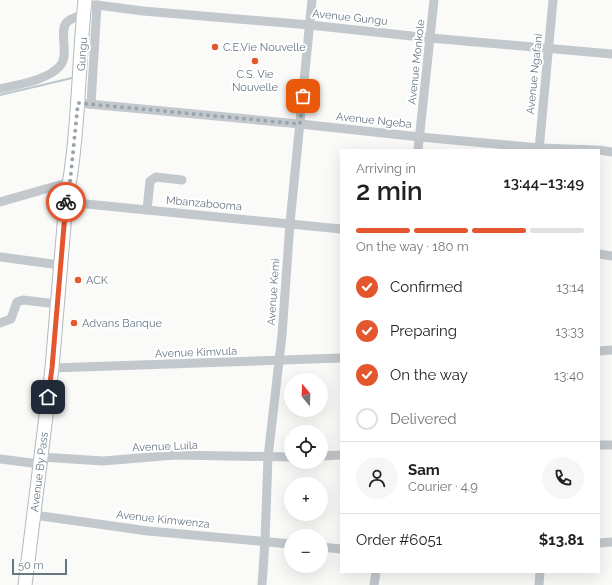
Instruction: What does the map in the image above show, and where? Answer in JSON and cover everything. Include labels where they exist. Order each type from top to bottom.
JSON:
[{"type":"highway","name":"Avenue By Pass","points":[[25,585],[52,368],[66,202],[84,103],[88,6]]},
{"type":"street","name":"Avenue Kemi","points":[[262,585],[268,457],[279,361],[290,223],[312,0]]},
{"type":"street","name":"Avenue Monkole","points":[[418,149],[434,0]]},
{"type":"street","name":"Avenue Ngafani","points":[[539,149],[554,0]]},
{"type":"street","name":"Avenue Gungu","points":[[88,6],[310,25],[430,38],[612,54]]},
{"type":"street","points":[[0,89],[49,74],[60,65],[64,56],[64,28],[67,22],[88,6]]},
{"type":"street","name":"Avenue Ngeba","points":[[84,103],[539,149]]},
{"type":"street","name":"Avenue Ngeba","points":[[600,150],[612,152]]},
{"type":"street","points":[[147,210],[150,181],[153,178],[156,177],[182,180]]},
{"type":"street","points":[[0,202],[70,182]]},
{"type":"street","name":"Mbanzabooma","points":[[66,202],[340,229]]},
{"type":"street","points":[[600,254],[612,256]]},
{"type":"street","points":[[1,257],[60,265]]},
{"type":"street","points":[[0,323],[11,319],[17,302],[23,300],[57,304]]},
{"type":"street","points":[[600,350],[612,350]]},
{"type":"street","name":"Avenue Kimvula","points":[[52,368],[340,358]]},
{"type":"street","points":[[600,446],[612,445]]},
{"type":"street","name":"Avenue Luila","points":[[0,459],[103,461],[175,455],[284,457]]},
{"type":"street","points":[[328,456],[340,455]]},
{"type":"street","name":"Avenue Kimwenza","points":[[34,515],[148,532],[284,543]]},
{"type":"street","points":[[600,543],[612,542]]},
{"type":"street","points":[[328,548],[340,549]]},
{"type":"street","points":[[374,585],[376,573]]},
{"type":"street","points":[[539,585],[540,573]]},
{"type":"waterway","points":[[0,95],[72,78]]},
{"type":"way so far","points":[[66,202],[70,182],[78,103],[300,124],[303,96]]},
{"type":"place","name":"C.E.Vie Nouvelle","points":[[215,47]]},
{"type":"place","name":"C.S. Vie Nouvelle","points":[[255,61]]},
{"type":"place","name":"ACK","points":[[78,280]]},
{"type":"place","name":"Advans Banque","points":[[74,323]]},
{"type":"route","points":[[48,397],[52,368],[66,202]]}]
